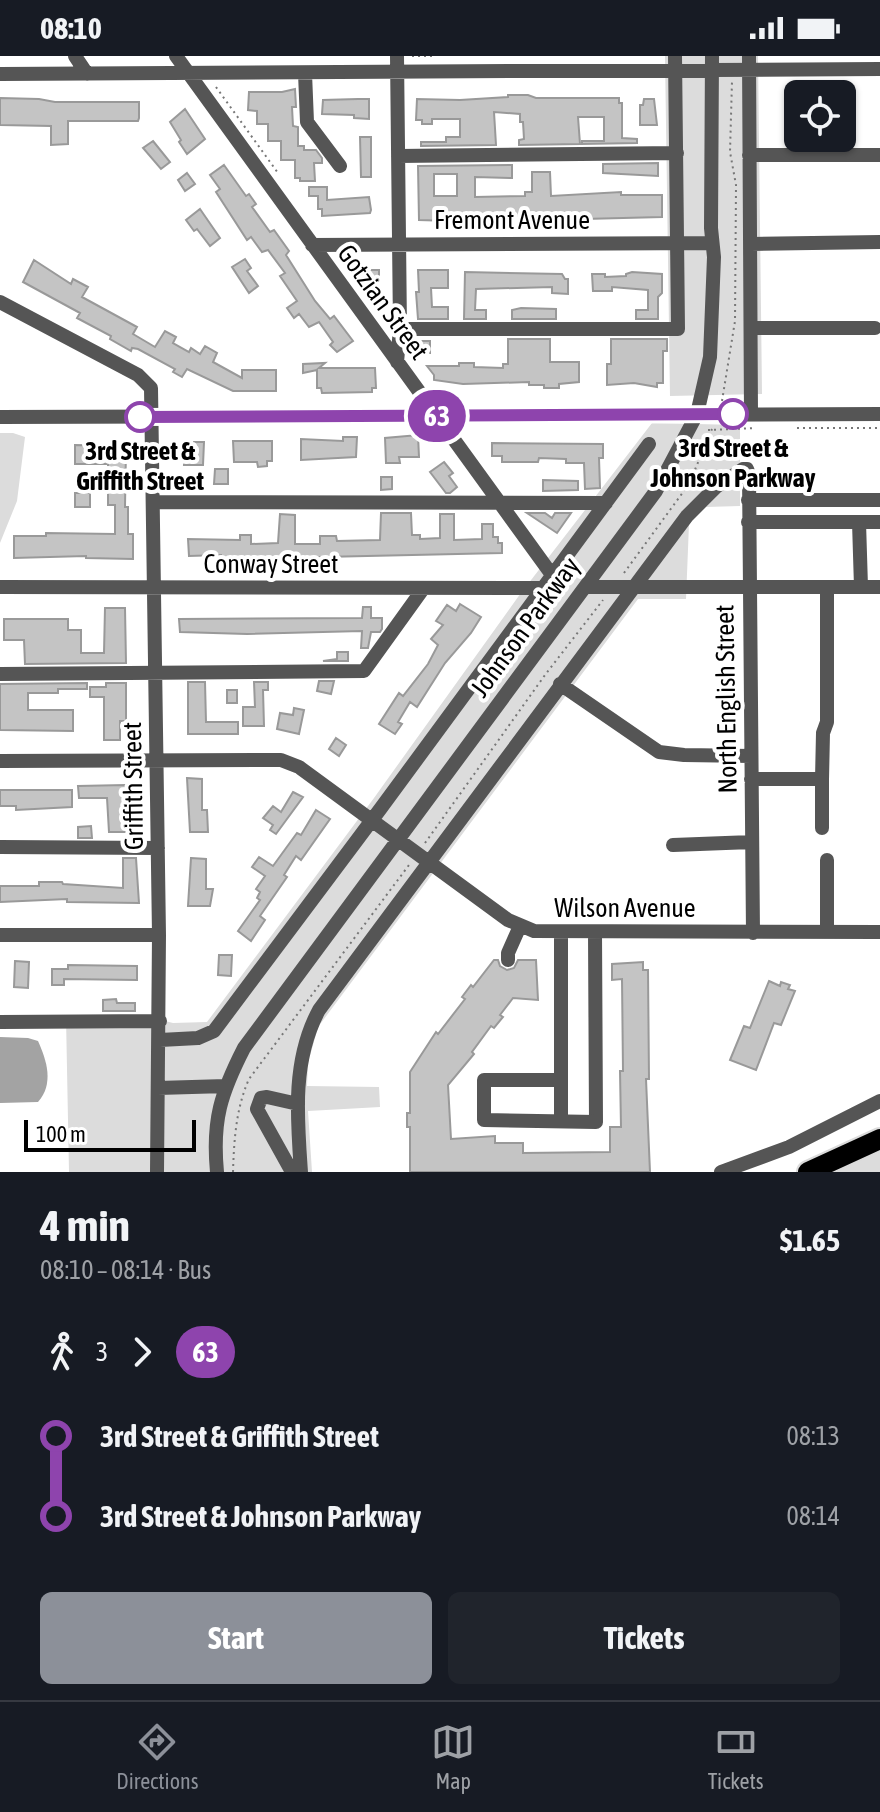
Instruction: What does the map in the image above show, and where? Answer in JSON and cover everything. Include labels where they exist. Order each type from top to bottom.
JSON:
[{"type":"highway","points":[[808,1172],[880,1139]]},
{"type":"street","points":[[75,56],[87,74]]},
{"type":"street","name":"Gotzian Street","points":[[176,56],[552,575]]},
{"type":"street","points":[[397,362],[400,329],[397,73],[402,58]]},
{"type":"street","points":[[0,74],[397,73],[675,63],[880,69]]},
{"type":"street","points":[[400,329],[678,329],[675,63]]},
{"type":"street","name":"Johnson Parkway","points":[[217,1172],[220,1099],[256,1030],[656,491],[697,414],[710,357],[714,257],[711,243],[712,63]]},
{"type":"street","points":[[749,63],[751,414]]},
{"type":"street","points":[[305,73],[307,122],[340,166]]},
{"type":"street","points":[[398,156],[677,153]]},
{"type":"street","points":[[749,155],[880,155]]},
{"type":"street","points":[[751,244],[880,242]]},
{"type":"street","name":"Fremont Avenue","points":[[312,245],[711,243]]},
{"type":"street","name":"Griffith Street","points":[[0,302],[146,379],[151,388],[160,1021],[157,1172]]},
{"type":"street","points":[[751,328],[875,328]]},
{"type":"street","points":[[0,417],[880,414]]},
{"type":"street","name":"Johnson Parkway","points":[[160,1040],[198,1038],[214,1031],[649,444]]},
{"type":"street","name":"North English Street","points":[[635,588],[687,516],[716,487],[747,469],[753,933]]},
{"type":"street","points":[[748,500],[880,500]]},
{"type":"street","points":[[154,502],[606,503]]},
{"type":"street","points":[[748,522],[880,522]]},
{"type":"street","points":[[859,522],[861,587]]},
{"type":"street","name":"Conway Street","points":[[0,587],[541,588]]},
{"type":"street","points":[[585,587],[880,587]]},
{"type":"street","points":[[301,1172],[298,1104],[302,1057],[310,1027],[319,1010],[560,684],[635,588]]},
{"type":"street","points":[[822,828],[823,733],[827,722],[827,588]]},
{"type":"street","points":[[0,674],[364,671],[423,589]]},
{"type":"street","points":[[560,684],[659,752],[751,756]]},
{"type":"street","name":"Wilson Avenue","points":[[0,761],[281,760],[299,767],[428,862],[520,926],[534,931],[880,932]]},
{"type":"street","points":[[751,779],[822,779]]},
{"type":"street","points":[[673,845],[752,842]]},
{"type":"street","points":[[0,847],[158,848]]},
{"type":"street","points":[[827,860],[827,932]]},
{"type":"street","points":[[508,960],[520,926]]},
{"type":"street","points":[[561,932],[561,1121]]},
{"type":"street","points":[[561,1080],[484,1080],[484,1120],[596,1122],[595,932]]},
{"type":"street","points":[[0,935],[159,935]]},
{"type":"street","points":[[0,1022],[160,1021]]},
{"type":"street","points":[[158,1088],[226,1086]]},
{"type":"street","points":[[292,1172],[257,1109],[261,1098],[267,1097],[298,1104]]},
{"type":"street","points":[[721,1172],[789,1147],[880,1101]]},
{"type":"path","points":[[402,58],[435,56]]},
{"type":"path","points":[[721,402],[736,310],[736,185],[730,152],[732,79]]},
{"type":"path","points":[[212,84],[284,181]]},
{"type":"path","points":[[624,573],[689,484],[710,430],[761,428]]},
{"type":"path","points":[[791,428],[880,428]]},
{"type":"path","points":[[426,841],[603,599]]},
{"type":"shaded area","points":[[665,56],[758,56],[762,394],[670,396]]},
{"type":"shaded area","points":[[652,423],[740,425],[740,506],[706,507],[689,524],[686,599],[638,599],[318,1027],[308,1063],[307,1086],[379,1087],[380,1107],[308,1111],[312,1172],[69,1172],[66,1017],[145,1016],[173,1023],[207,1022],[374,798],[518,597]]},
{"type":"shaded area","points":[[0,433],[25,437],[17,501],[0,543]]},
{"type":"shaded area","points":[[0,1037],[38,1041],[46,1064],[47,1080],[38,1102],[0,1103]]},
{"type":"shaded area","points":[[880,1148],[880,1172],[827,1172]]},
{"type":"building","points":[[295,89],[293,126],[298,127],[298,146],[304,146],[304,150],[316,150],[322,158],[322,163],[314,163],[315,181],[295,178],[295,160],[281,160],[281,141],[268,141],[268,124],[257,124],[257,111],[248,110],[249,92]]},
{"type":"building","points":[[508,95],[619,98],[619,103],[622,103],[622,138],[637,139],[637,143],[582,144],[582,141],[604,141],[604,117],[578,117],[580,144],[519,145],[519,140],[524,139],[520,114],[494,112],[496,145],[421,146],[421,142],[446,142],[446,137],[460,137],[460,119],[432,119],[432,124],[422,124],[422,120],[416,120],[417,99],[460,100]]},
{"type":"building","points":[[0,98],[55,102],[139,102],[139,118],[138,121],[68,121],[68,144],[51,145],[51,126],[0,125]]},
{"type":"building","points":[[369,99],[369,119],[322,114],[323,100]]},
{"type":"building","points":[[644,99],[654,99],[657,125],[640,125],[640,105],[643,105]]},
{"type":"building","points":[[185,109],[205,139],[187,154],[170,122]]},
{"type":"building","points":[[360,137],[371,137],[371,177],[361,177]]},
{"type":"building","points":[[153,141],[170,162],[161,169],[143,148]]},
{"type":"building","points":[[658,163],[658,176],[603,173],[603,164]]},
{"type":"building","points":[[224,165],[246,196],[249,194],[256,204],[252,207],[270,232],[274,230],[289,251],[286,255],[315,301],[330,319],[334,316],[353,341],[337,352],[330,345],[333,342],[319,322],[309,327],[299,314],[294,318],[287,308],[297,301],[280,276],[285,273],[268,250],[262,252],[251,237],[247,240],[216,192],[220,189],[210,175]]},
{"type":"building","points":[[512,165],[512,178],[475,177],[475,197],[525,196],[525,192],[532,192],[532,172],[550,172],[551,196],[621,192],[621,195],[662,195],[662,217],[526,220],[526,217],[491,217],[490,221],[479,221],[477,213],[452,213],[451,221],[419,220],[418,166]],"holes":[[[434,174],[457,174],[457,196],[434,196]]]},
{"type":"building","points":[[187,173],[195,184],[185,191],[178,180]]},
{"type":"building","points":[[309,187],[327,187],[327,200],[369,197],[370,213],[322,216],[322,209],[318,209],[318,196],[309,196]]},
{"type":"building","points":[[200,209],[220,238],[210,246],[186,220]]},
{"type":"building","points":[[245,259],[251,268],[247,271],[258,286],[249,293],[232,267]]},
{"type":"building","points":[[34,260],[71,284],[73,279],[88,287],[82,297],[137,327],[133,334],[155,347],[165,331],[176,337],[173,343],[189,352],[191,348],[200,354],[205,346],[217,353],[213,362],[242,378],[242,370],[276,370],[276,391],[233,391],[187,369],[182,377],[173,372],[175,369],[138,349],[132,348],[131,351],[77,318],[80,313],[23,282]]},
{"type":"building","points":[[361,270],[379,270],[379,284],[361,283]]},
{"type":"building","points":[[418,270],[448,270],[448,288],[431,288],[432,307],[448,307],[448,319],[418,319]]},
{"type":"building","points":[[465,272],[562,274],[568,279],[568,294],[552,293],[552,287],[476,289],[475,310],[486,310],[486,319],[464,319]]},
{"type":"building","points":[[632,272],[662,274],[658,319],[636,319],[636,310],[648,310],[648,290],[612,287],[612,291],[593,291],[592,274],[626,276]]},
{"type":"building","points":[[556,309],[556,319],[512,319],[512,310]]},
{"type":"building","points":[[508,339],[550,339],[550,362],[579,362],[579,382],[559,384],[559,388],[529,385],[529,382],[463,384],[434,380],[427,366],[474,363],[474,367],[503,368],[503,364],[508,364]]},
{"type":"building","points":[[611,339],[667,339],[667,351],[663,351],[663,383],[657,383],[657,387],[634,383],[607,385]]},
{"type":"building","points":[[419,341],[430,341],[430,353],[419,353]]},
{"type":"building","points":[[325,363],[319,368],[375,368],[376,388],[372,388],[372,392],[322,393],[321,388],[317,388],[317,370],[303,373],[303,364]]},
{"type":"building","points":[[418,435],[419,457],[399,457],[400,463],[386,463],[385,438]]},
{"type":"building","points":[[343,437],[357,437],[356,457],[301,460],[301,439],[343,441]]},
{"type":"building","points":[[233,441],[272,441],[272,461],[267,461],[267,466],[258,467],[257,462],[234,462]]},
{"type":"building","points":[[185,442],[204,442],[203,465],[184,465]]},
{"type":"building","points":[[492,443],[603,444],[603,458],[599,458],[600,488],[585,489],[584,463],[539,458],[538,462],[502,462],[502,456],[492,456]]},
{"type":"building","points":[[75,445],[119,446],[119,449],[126,449],[125,507],[128,507],[128,534],[133,534],[133,559],[86,556],[14,558],[14,536],[115,534],[115,505],[108,505],[108,464],[75,464]]},
{"type":"building","points":[[444,462],[453,473],[449,476],[457,487],[450,493],[446,493],[430,472]]},
{"type":"building","points":[[215,469],[228,469],[228,484],[214,484]]},
{"type":"building","points":[[381,477],[392,477],[392,489],[381,490]]},
{"type":"building","points":[[543,480],[578,481],[578,490],[543,491]]},
{"type":"building","points":[[75,493],[90,493],[90,507],[75,507]]},
{"type":"building","points":[[381,513],[411,513],[412,535],[420,535],[420,539],[440,538],[440,514],[454,514],[454,540],[482,539],[482,524],[493,524],[493,537],[498,537],[498,543],[502,543],[502,553],[277,558],[277,565],[265,566],[265,560],[236,561],[236,558],[221,558],[221,555],[189,556],[188,539],[240,540],[240,535],[251,535],[251,544],[278,543],[280,514],[295,515],[295,544],[320,544],[320,536],[336,536],[337,541],[380,540]]},
{"type":"building","points":[[527,513],[545,513],[552,518],[555,513],[571,513],[557,533]]},
{"type":"building","points":[[460,604],[481,617],[445,663],[417,707],[410,702],[395,734],[379,724],[399,693],[403,696],[428,664],[438,645],[431,639],[443,625],[436,621],[447,605],[456,611]]},
{"type":"building","points":[[363,607],[371,607],[371,618],[382,618],[382,629],[371,632],[368,648],[361,648],[362,631],[180,632],[179,619],[362,618]]},
{"type":"building","points":[[105,608],[125,608],[126,663],[25,664],[24,640],[4,640],[4,619],[68,619],[68,630],[81,630],[81,653],[104,653]]},
{"type":"building","points":[[337,652],[348,652],[348,661],[323,661],[337,659]]},
{"type":"building","points":[[319,681],[334,681],[331,694],[317,691]]},
{"type":"building","points":[[188,682],[205,682],[206,722],[238,722],[238,734],[188,734]]},
{"type":"building","points":[[254,682],[268,682],[268,690],[263,690],[264,726],[243,726],[243,707],[255,707]]},
{"type":"building","points":[[87,683],[87,689],[28,693],[28,710],[73,710],[73,731],[0,730],[0,684]]},
{"type":"building","points":[[106,683],[126,683],[126,721],[120,721],[120,740],[104,740],[104,697],[90,697],[90,687],[106,687]]},
{"type":"building","points":[[227,690],[237,690],[237,703],[227,703]]},
{"type":"building","points":[[294,708],[304,710],[299,734],[277,729],[280,713],[293,715]]},
{"type":"building","points":[[336,738],[346,745],[339,756],[329,749]]},
{"type":"building","points":[[187,778],[202,779],[202,810],[207,810],[208,832],[190,832]]},
{"type":"building","points":[[125,785],[126,832],[109,832],[107,798],[79,798],[78,786]]},
{"type":"building","points":[[0,790],[72,790],[72,807],[16,810],[16,806],[0,806]]},
{"type":"building","points":[[293,792],[303,797],[276,834],[270,830],[273,825],[263,818],[273,806],[281,812]]},
{"type":"building","points":[[316,810],[330,819],[301,860],[296,856],[284,875],[287,877],[260,916],[265,920],[251,941],[238,931],[260,900],[257,898],[260,892],[256,889],[265,876],[252,867],[259,857],[273,866],[297,833],[301,835]]},
{"type":"building","points":[[91,826],[92,838],[78,838],[78,827]]},
{"type":"building","points":[[123,858],[136,858],[139,903],[67,902],[67,899],[0,902],[0,886],[39,886],[39,882],[62,882],[123,888]]},
{"type":"building","points":[[191,858],[206,859],[206,889],[213,889],[210,906],[188,906]]},
{"type":"building","points":[[219,955],[232,955],[231,976],[218,975]]},
{"type":"building","points":[[494,960],[498,960],[500,966],[507,970],[514,968],[518,960],[536,960],[538,1000],[513,998],[500,1015],[503,1017],[494,1028],[491,1026],[472,1052],[474,1054],[448,1085],[451,1139],[495,1136],[495,1143],[523,1143],[523,1153],[610,1152],[610,1127],[621,1127],[620,1071],[623,1071],[622,979],[612,980],[612,964],[643,962],[643,970],[648,970],[649,1079],[646,1079],[650,1172],[410,1172],[407,1113],[410,1113],[410,1072],[436,1032],[438,1034],[465,999],[462,997],[471,985],[473,987]]},
{"type":"building","points":[[15,961],[29,962],[28,988],[14,987]]},
{"type":"building","points":[[68,965],[137,966],[137,980],[64,979],[64,985],[52,985],[52,969],[68,969]]},
{"type":"building","points":[[769,981],[780,986],[781,982],[790,985],[788,989],[795,991],[781,1025],[774,1023],[756,1070],[730,1060],[744,1026],[750,1028]]},
{"type":"building","points":[[116,999],[117,1003],[135,1003],[135,1011],[103,1011],[103,1000]]},
{"type":"bus line","name":"63","points":[[140,417],[733,414]]},
{"type":"place","name":"3rd Street & Johnson Parkway","points":[[733,414]]},
{"type":"place","name":"3rd Street & Griffith Street","points":[[140,417]]}]
